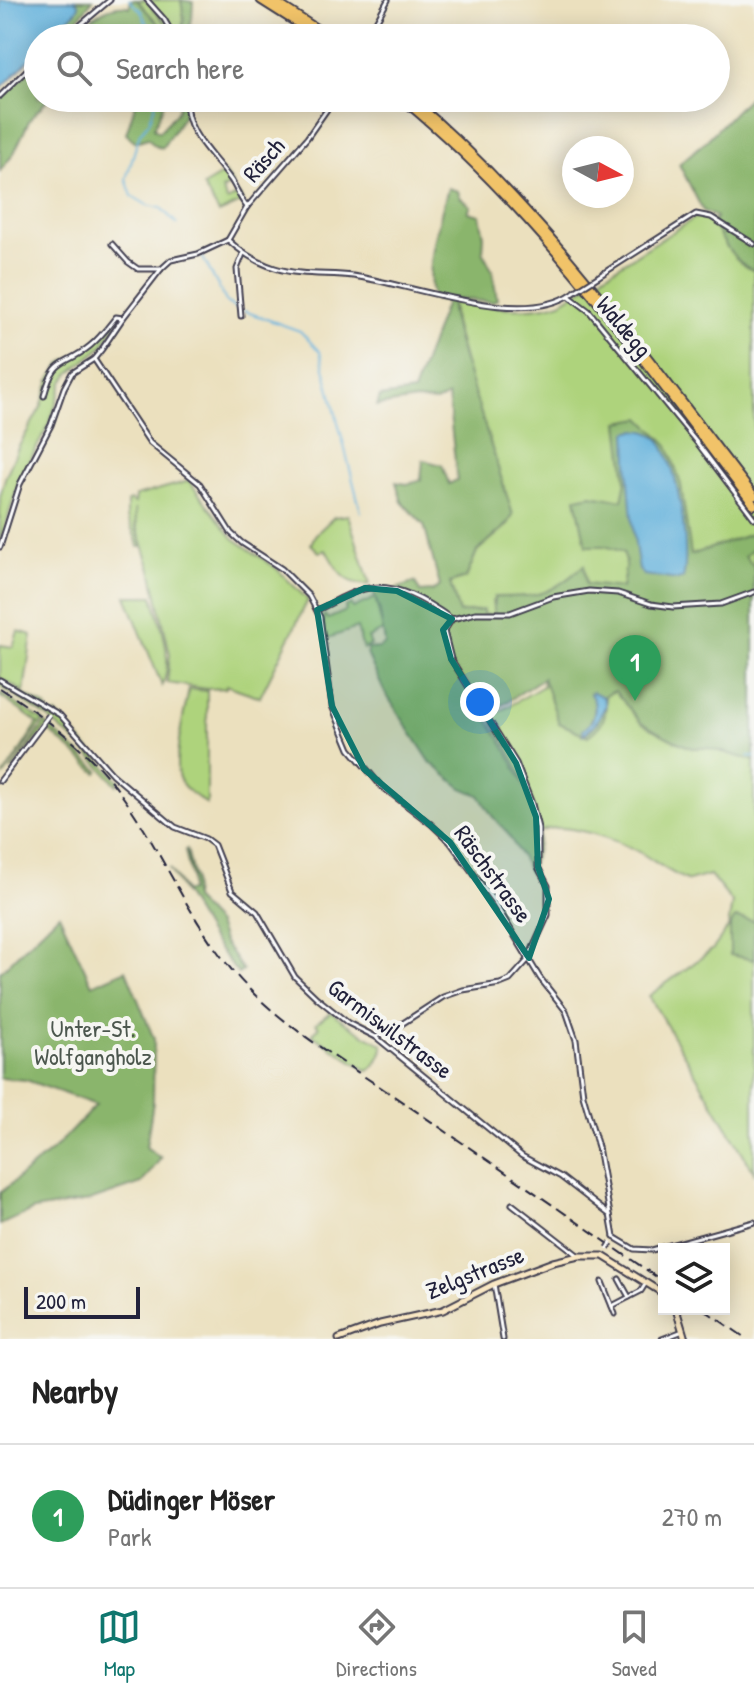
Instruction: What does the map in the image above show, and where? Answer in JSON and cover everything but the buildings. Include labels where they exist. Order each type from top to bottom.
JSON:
[{"type":"highway","points":[[261,0],[299,24]]},
{"type":"highway","points":[[272,0],[309,24]]},
{"type":"highway","points":[[417,112],[469,158],[538,231],[754,505]]},
{"type":"highway","points":[[425,112],[487,168],[552,238],[754,496]]},
{"type":"street","points":[[82,24],[110,0]]},
{"type":"street","points":[[147,0],[167,24]]},
{"type":"street","points":[[375,24],[388,0]]},
{"type":"street","points":[[0,96],[24,73]]},
{"type":"street","name":"Räsch","points":[[187,112],[200,142],[247,207]]},
{"type":"street","name":"Räsch","points":[[228,240],[247,207],[307,138],[325,112]]},
{"type":"street","name":"Waldegg","points":[[754,244],[711,217],[696,214],[569,296],[589,311],[754,518]]},
{"type":"street","points":[[0,547],[20,484],[51,425],[67,381],[78,368],[94,359],[171,260],[198,254],[228,240],[243,254],[278,269],[370,279],[471,301],[541,306],[569,296]]},
{"type":"street","points":[[112,244],[138,269],[161,269]]},
{"type":"street","points":[[241,316],[237,269],[243,254]]},
{"type":"street","points":[[44,396],[50,375],[60,364],[90,346],[116,317],[123,318]]},
{"type":"street","name":"Räschstrasse","points":[[94,359],[150,443],[194,477],[231,533],[294,580],[309,596],[317,610],[332,706],[350,749],[381,786],[450,842],[493,900],[544,985],[566,1011],[575,1032],[583,1095],[598,1147],[614,1237]]},
{"type":"street","points":[[317,610],[357,591],[373,588],[407,592],[452,619]]},
{"type":"street","points":[[376,1037],[443,997],[473,987],[505,983],[529,958],[548,915],[548,886],[538,867],[536,855],[539,837],[536,817],[516,763],[448,651],[444,631],[452,619],[476,613],[510,613],[553,597],[589,591],[618,593],[651,604],[673,607],[721,604],[754,592]]},
{"type":"street","name":"Garmiswilstrasse","points":[[0,680],[48,706],[50,713],[67,722],[117,778],[173,826],[214,845],[230,888],[257,912],[295,977],[348,1023],[376,1037],[522,1156],[561,1177],[610,1215]]},
{"type":"street","points":[[0,781],[50,713]]},
{"type":"street","name":"Zelgstrasse","points":[[512,1204],[579,1256]]},
{"type":"street","points":[[658,1290],[603,1256],[614,1237],[634,1249],[645,1251],[754,1222]]},
{"type":"street","name":"Zelgstrasse","points":[[339,1339],[380,1324],[443,1310],[494,1284],[553,1262],[579,1256],[603,1256]]},
{"type":"street","points":[[619,1279],[629,1297]]},
{"type":"street","points":[[602,1282],[615,1314]]},
{"type":"street","points":[[612,1306],[641,1291],[646,1283]]},
{"type":"street","points":[[494,1284],[503,1339]]},
{"type":"street","points":[[641,1291],[644,1296]]},
{"type":"street","points":[[678,1315],[685,1339]]},
{"type":"street","points":[[662,1339],[683,1331]]},
{"type":"highlighted area","points":[[365,588],[397,591],[452,619],[443,630],[451,659],[516,763],[536,817],[538,867],[549,899],[529,958],[450,842],[364,769],[332,706],[317,610]]},
{"type":"green space","points":[[75,0],[93,0],[76,24],[64,24],[77,10],[79,5]]},
{"type":"green space","points":[[130,0],[137,0],[158,24],[85,24],[105,10],[130,7]]},
{"type":"green space","points":[[137,0],[145,0],[165,24],[158,24]]},
{"type":"green space","points":[[149,0],[181,0],[183,24],[166,24]]},
{"type":"green space","points":[[181,0],[193,2],[190,24],[183,24]]},
{"type":"green space","points":[[24,75],[24,112],[36,112],[14,153],[0,171],[0,98]]},
{"type":"green space","points":[[754,92],[754,271],[735,257],[725,244],[713,224],[716,217],[703,211],[679,164]]},
{"type":"green space","points":[[133,112],[160,112],[154,128],[159,132],[176,112],[184,112],[162,148],[155,146],[148,138],[136,142],[126,134]]},
{"type":"green space","points":[[225,173],[233,184],[222,190],[227,201],[239,195],[243,202],[219,213],[203,186]]},
{"type":"green space","points":[[448,188],[458,191],[460,197],[471,206],[468,212],[480,215],[483,252],[492,270],[497,299],[492,302],[452,298],[451,310],[513,515],[508,524],[477,551],[466,578],[450,583],[459,613],[483,610],[483,615],[494,615],[494,597],[543,593],[562,583],[584,565],[586,584],[622,588],[626,562],[623,552],[605,546],[586,546],[576,498],[591,495],[622,500],[626,481],[619,422],[641,418],[668,445],[681,485],[691,555],[754,533],[754,548],[745,556],[754,567],[754,761],[708,748],[691,748],[671,739],[641,723],[615,691],[605,695],[604,718],[588,736],[559,723],[543,678],[486,716],[520,777],[534,812],[538,842],[530,873],[507,832],[479,795],[462,788],[431,763],[384,691],[367,654],[367,649],[385,644],[373,590],[386,593],[415,582],[420,592],[432,591],[440,586],[424,525],[402,502],[396,482],[407,484],[421,480],[423,460],[442,465],[449,484],[457,480],[448,396],[436,402],[416,400],[377,406],[380,397],[413,392],[446,302],[434,300],[430,274]],"holes":[[[591,694],[604,699],[599,719],[584,734],[595,710]]]},
{"type":"green space","points":[[698,216],[709,218],[754,248],[754,1172],[649,996],[713,949],[728,928],[732,902],[710,875],[689,881],[631,848],[590,833],[562,828],[540,832],[520,772],[490,717],[543,686],[527,597],[492,601],[494,615],[459,614],[450,583],[466,578],[477,551],[508,525],[454,322],[452,300],[521,308],[561,302]]},
{"type":"green space","points":[[119,318],[102,347],[63,382],[49,425],[20,478],[0,543],[0,497],[5,478],[41,407],[51,377],[63,362],[85,351]]},
{"type":"green space","points":[[189,481],[233,538],[276,568],[308,600],[260,697],[226,685],[226,688],[207,689],[167,683],[170,654],[151,569],[137,527],[135,508],[136,529],[142,546],[139,547],[127,517],[127,502],[135,503],[136,496]]},
{"type":"green space","points":[[348,515],[370,584],[348,580],[326,550],[319,552],[311,544],[315,535],[334,517]]},
{"type":"green space","points":[[126,596],[153,596],[167,653],[162,686]]},
{"type":"green space","points":[[375,598],[383,631],[368,638],[371,645],[363,649],[357,628],[325,639],[323,616],[328,619],[346,611],[345,607],[351,604],[353,608]]},
{"type":"green space","points":[[18,631],[32,635],[24,692],[0,678],[0,645],[13,647]]},
{"type":"green space","points":[[0,682],[45,706],[49,712],[47,717],[0,686]]},
{"type":"green space","points":[[189,689],[207,691],[207,804],[184,786],[177,770]]},
{"type":"green space","points":[[0,693],[43,721],[3,777],[38,723]]},
{"type":"green space","points":[[56,714],[119,781],[117,785],[84,749],[48,718]]},
{"type":"green space","points":[[45,723],[99,771],[97,773],[46,728],[11,771]]},
{"type":"green space","points":[[187,849],[194,880],[193,899],[217,924],[223,941],[243,971],[238,974],[211,939],[169,868],[185,892],[190,891]]},
{"type":"green space","name":"Unter-St. Wolfgangholz","points":[[59,914],[92,985],[126,970],[154,1039],[153,1102],[146,1147],[161,1158],[142,1183],[89,1201],[34,1210],[0,1225],[0,1193],[56,1147],[96,1105],[26,1080],[0,1078],[0,972]]},
{"type":"green space","points":[[735,918],[754,921],[754,960],[730,955],[730,926]]},
{"type":"green space","points":[[331,1012],[383,1045],[378,1059],[368,1071],[312,1035],[319,1027],[316,1023]]},
{"type":"water","points":[[0,0],[75,0],[79,5],[77,10],[64,24],[24,24],[24,65],[0,89]]},
{"type":"water","points":[[627,432],[649,432],[657,437],[671,464],[684,527],[685,565],[683,578],[678,580],[644,575],[639,570],[627,450]]},
{"type":"water","points":[[593,692],[603,697],[606,705],[595,724],[584,734],[583,730],[594,713],[590,694]]},
{"type":"waterway","points":[[129,0],[141,11],[147,24]]},
{"type":"waterway","points":[[153,112],[140,133],[126,179],[132,196],[147,205],[161,208],[177,224]]},
{"type":"waterway","points":[[202,256],[227,303],[238,309]]},
{"type":"waterway","points":[[244,311],[300,331],[320,352],[361,512]]},
{"type":"waterway","points":[[749,756],[754,757]]},
{"type":"railway","points":[[0,688],[64,734],[106,774],[135,815],[213,945],[231,969],[269,1008],[326,1051],[658,1278]]},
{"type":"railway","points":[[712,1315],[747,1339]]},
{"type":"place","name":"Düdinger Möser","points":[[635,701]]}]
